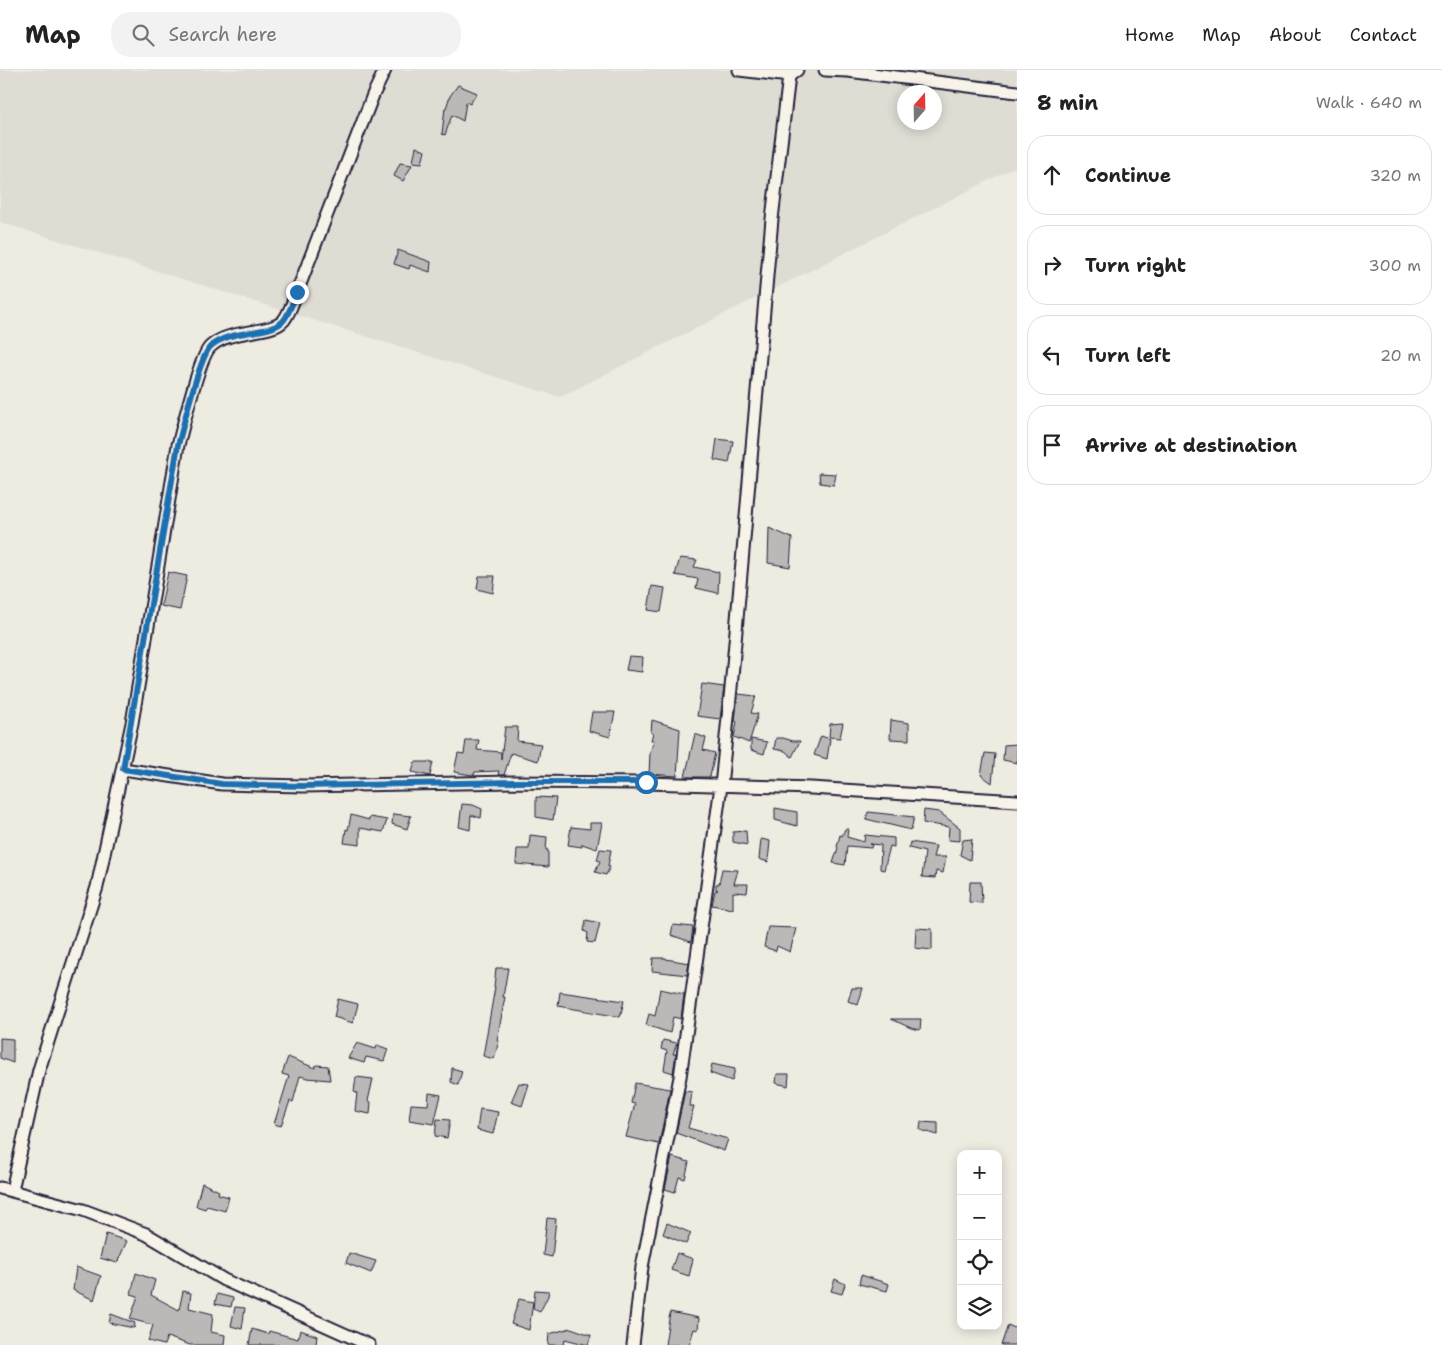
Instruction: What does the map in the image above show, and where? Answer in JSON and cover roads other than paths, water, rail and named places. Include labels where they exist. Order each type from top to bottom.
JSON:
[{"type":"street","points":[[12,1190],[39,1070],[97,887],[123,769],[178,445],[186,413],[204,359],[209,348],[223,338],[279,325],[287,315],[373,95],[386,70]]},
{"type":"street","points":[[633,1345],[642,1267],[680,1077],[721,786],[736,641],[772,219],[793,73],[739,70]]},
{"type":"street","points":[[825,70],[848,70],[1017,92]]},
{"type":"street","points":[[123,769],[222,784],[322,785],[567,781],[811,788],[1017,801]]},
{"type":"street","points":[[0,1188],[83,1210],[146,1234],[224,1280],[369,1345]]}]
